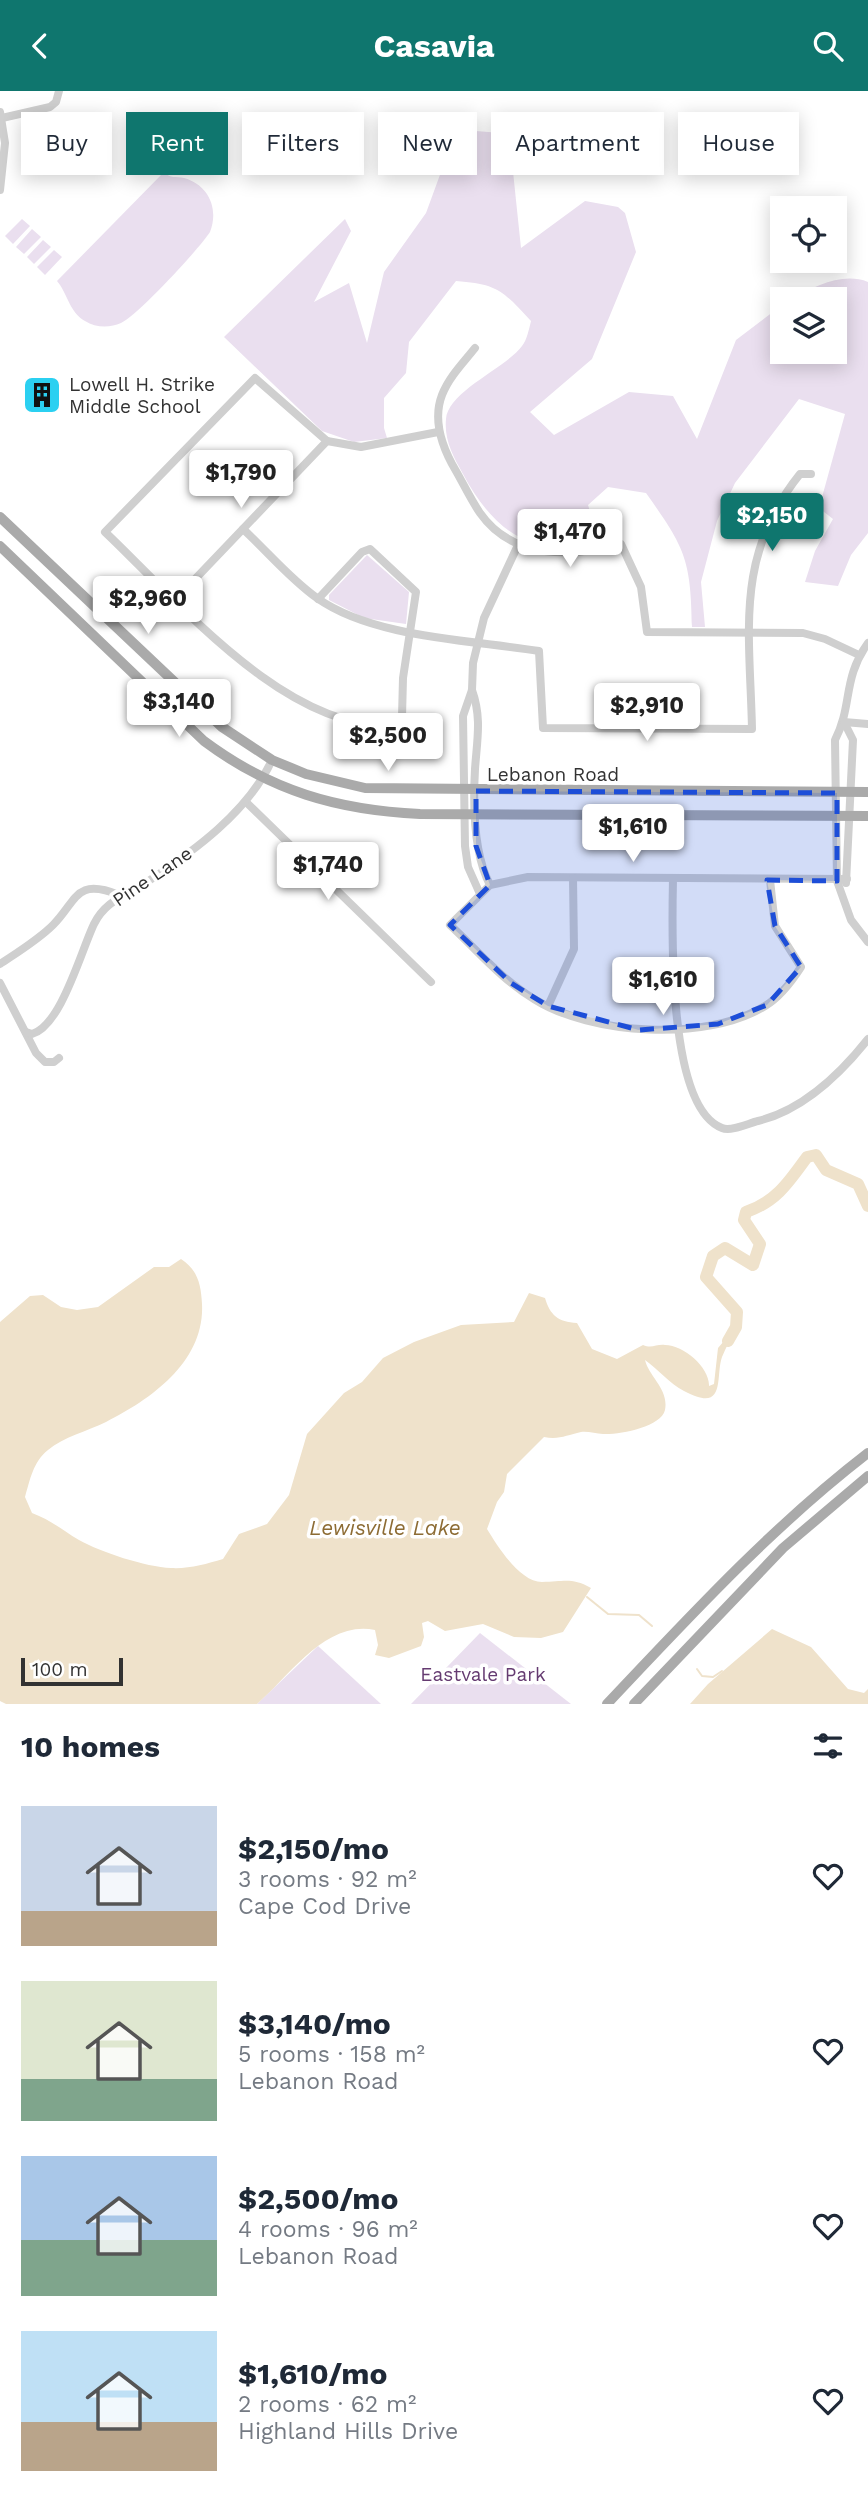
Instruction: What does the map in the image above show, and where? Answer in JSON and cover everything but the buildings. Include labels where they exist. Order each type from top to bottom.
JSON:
[{"type":"main road","name":"Lebanon Road","points":[[0,517],[222,727],[272,760],[306,774],[365,788],[463,791],[868,792]]},
{"type":"main road","name":"Lebanon Road","points":[[0,546],[173,713],[233,763],[263,779],[323,802],[370,812],[868,816]]},
{"type":"main road","points":[[607,1704],[742,1563],[800,1507],[868,1453]]},
{"type":"main road","points":[[634,1704],[755,1576],[812,1522],[868,1476]]},
{"type":"main road","points":[[742,1563],[755,1576]]},
{"type":"street","points":[[0,190],[5,143],[1,115],[53,104],[60,91]]},
{"type":"street","points":[[475,348],[451,376],[440,398],[438,432],[451,462],[481,515],[501,534],[551,553],[573,555],[621,544],[641,587],[647,632],[803,633],[825,639],[859,655]]},
{"type":"street","points":[[318,599],[362,552],[370,549],[416,592],[402,717],[398,723],[390,727],[371,726],[327,713],[284,694],[247,668],[105,532],[255,378],[327,441],[361,447],[438,432]]},
{"type":"street","points":[[176,599],[327,441]]},
{"type":"street","points":[[243,529],[318,599],[365,622],[410,632],[539,652],[543,728],[752,729],[749,596],[762,535],[788,489],[800,474],[811,474]]},
{"type":"street","points":[[480,894],[468,867],[463,791],[463,716],[472,689],[477,641],[519,543]]},
{"type":"street","points":[[868,643],[859,655],[848,682],[844,722],[835,740],[837,881],[851,920],[868,942]]},
{"type":"street","points":[[472,689],[478,706],[480,734],[475,766],[476,846],[480,867],[490,885]]},
{"type":"street","points":[[844,722],[868,724]]},
{"type":"street","points":[[843,893],[847,879],[853,740],[844,722]]},
{"type":"street","name":"Pine Lane","points":[[26,1032],[38,1032],[49,1021],[59,1005],[95,922],[119,895],[145,884],[246,802],[263,779],[272,760]]},
{"type":"street","points":[[246,802],[431,982]]},
{"type":"street","points":[[770,880],[775,926],[801,967],[790,983],[767,1005],[718,1024],[639,1030],[605,1026],[569,1016],[511,983],[450,925],[490,885],[528,877],[847,879]]},
{"type":"street","points":[[548,1006],[571,963],[574,949],[573,878]]},
{"type":"street","points":[[673,879],[673,978],[683,1069],[692,1092],[723,1129],[765,1119],[794,1106],[828,1081],[868,1038]]},
{"type":"street","points":[[0,964],[53,925],[71,898],[79,893],[98,890],[119,895]]},
{"type":"street","points":[[0,983],[10,1008],[42,1061],[54,1062],[59,1058]]},
{"type":"highlighted area","points":[[476,791],[837,793],[837,881],[767,880],[775,926],[801,967],[767,1005],[718,1024],[639,1030],[548,1006],[511,983],[450,925],[490,885],[476,846]]},
{"type":"green space","points":[[477,131],[491,132],[491,175],[513,175],[521,248],[585,201],[618,207],[625,213],[636,252],[592,359],[530,412],[554,435],[629,392],[673,396],[697,439],[736,340],[770,314],[770,364],[847,364],[847,287],[816,287],[849,279],[868,282],[868,533],[851,555],[838,586],[805,582],[815,551],[833,519],[819,508],[845,414],[799,399],[735,483],[717,521],[701,582],[705,627],[692,627],[690,585],[683,555],[670,528],[646,493],[608,487],[588,505],[599,541],[582,548],[569,548],[550,547],[519,537],[493,517],[472,490],[448,441],[446,419],[449,409],[467,389],[504,363],[522,346],[531,321],[499,291],[481,284],[456,281],[409,342],[406,373],[384,398],[384,428],[387,438],[354,442],[322,431],[224,337],[345,219],[351,231],[314,302],[349,283],[367,343],[384,272],[426,213],[440,175],[477,175]]},
{"type":"green space","points":[[161,175],[193,181],[210,199],[213,215],[210,232],[168,281],[141,308],[121,323],[98,326],[89,323],[75,313],[57,281]]},
{"type":"green space","points":[[22,219],[30,226],[13,244],[5,236]]},
{"type":"green space","points":[[32,229],[41,237],[24,254],[16,247]]},
{"type":"green space","points":[[43,240],[51,247],[34,264],[27,257]]},
{"type":"green space","points":[[54,250],[62,257],[45,275],[37,267]]},
{"type":"green space","points":[[367,555],[409,592],[406,624],[364,618],[329,600],[329,595]]},
{"type":"green space","name":"Eastvale Park","points":[[480,1633],[571,1704],[411,1704]]},
{"type":"green space","name":"Eastvale Park","points":[[318,1646],[381,1704],[257,1704]]},
{"type":"water","name":"Lewisville Lake","points":[[181,1259],[198,1279],[202,1304],[201,1324],[195,1343],[185,1360],[172,1376],[141,1402],[48,1450],[35,1466],[25,1497],[32,1513],[79,1540],[124,1558],[161,1567],[191,1567],[223,1559],[239,1534],[267,1524],[289,1495],[307,1434],[344,1393],[362,1382],[383,1358],[414,1342],[461,1325],[514,1322],[529,1293],[545,1298],[549,1309],[560,1319],[577,1323],[592,1349],[617,1359],[643,1345],[672,1346],[688,1353],[701,1365],[709,1386],[714,1384],[718,1348],[736,1327],[722,1357],[713,1396],[698,1397],[684,1391],[645,1360],[664,1396],[665,1410],[656,1421],[619,1433],[584,1432],[559,1438],[544,1437],[507,1474],[504,1492],[497,1502],[487,1529],[503,1554],[518,1570],[534,1580],[573,1581],[591,1588],[563,1632],[541,1638],[514,1637],[483,1624],[445,1631],[428,1621],[422,1623],[424,1637],[421,1646],[389,1658],[375,1655],[378,1645],[375,1630],[357,1629],[340,1633],[310,1653],[257,1704],[6,1704],[0,1701],[0,1322],[30,1296],[43,1295],[61,1307],[77,1310],[98,1307],[154,1267],[169,1267]]},
{"type":"water","points":[[772,1629],[811,1647],[848,1689],[864,1693],[868,1689],[868,1704],[690,1704],[708,1684]]},
{"type":"waterway","points":[[728,1341],[736,1327],[737,1312],[706,1277],[713,1256],[725,1248],[753,1265],[760,1244],[744,1220],[746,1212],[774,1197],[807,1157],[816,1155],[826,1170],[858,1184],[868,1206]]},
{"type":"waterway","points":[[587,1597],[608,1614],[639,1615],[652,1626]]},
{"type":"waterway","points":[[697,1669],[702,1676],[713,1677],[722,1671]]},
{"type":"place","name":"Lowell H. Strike Middle School","points":[[42,395]]}]
